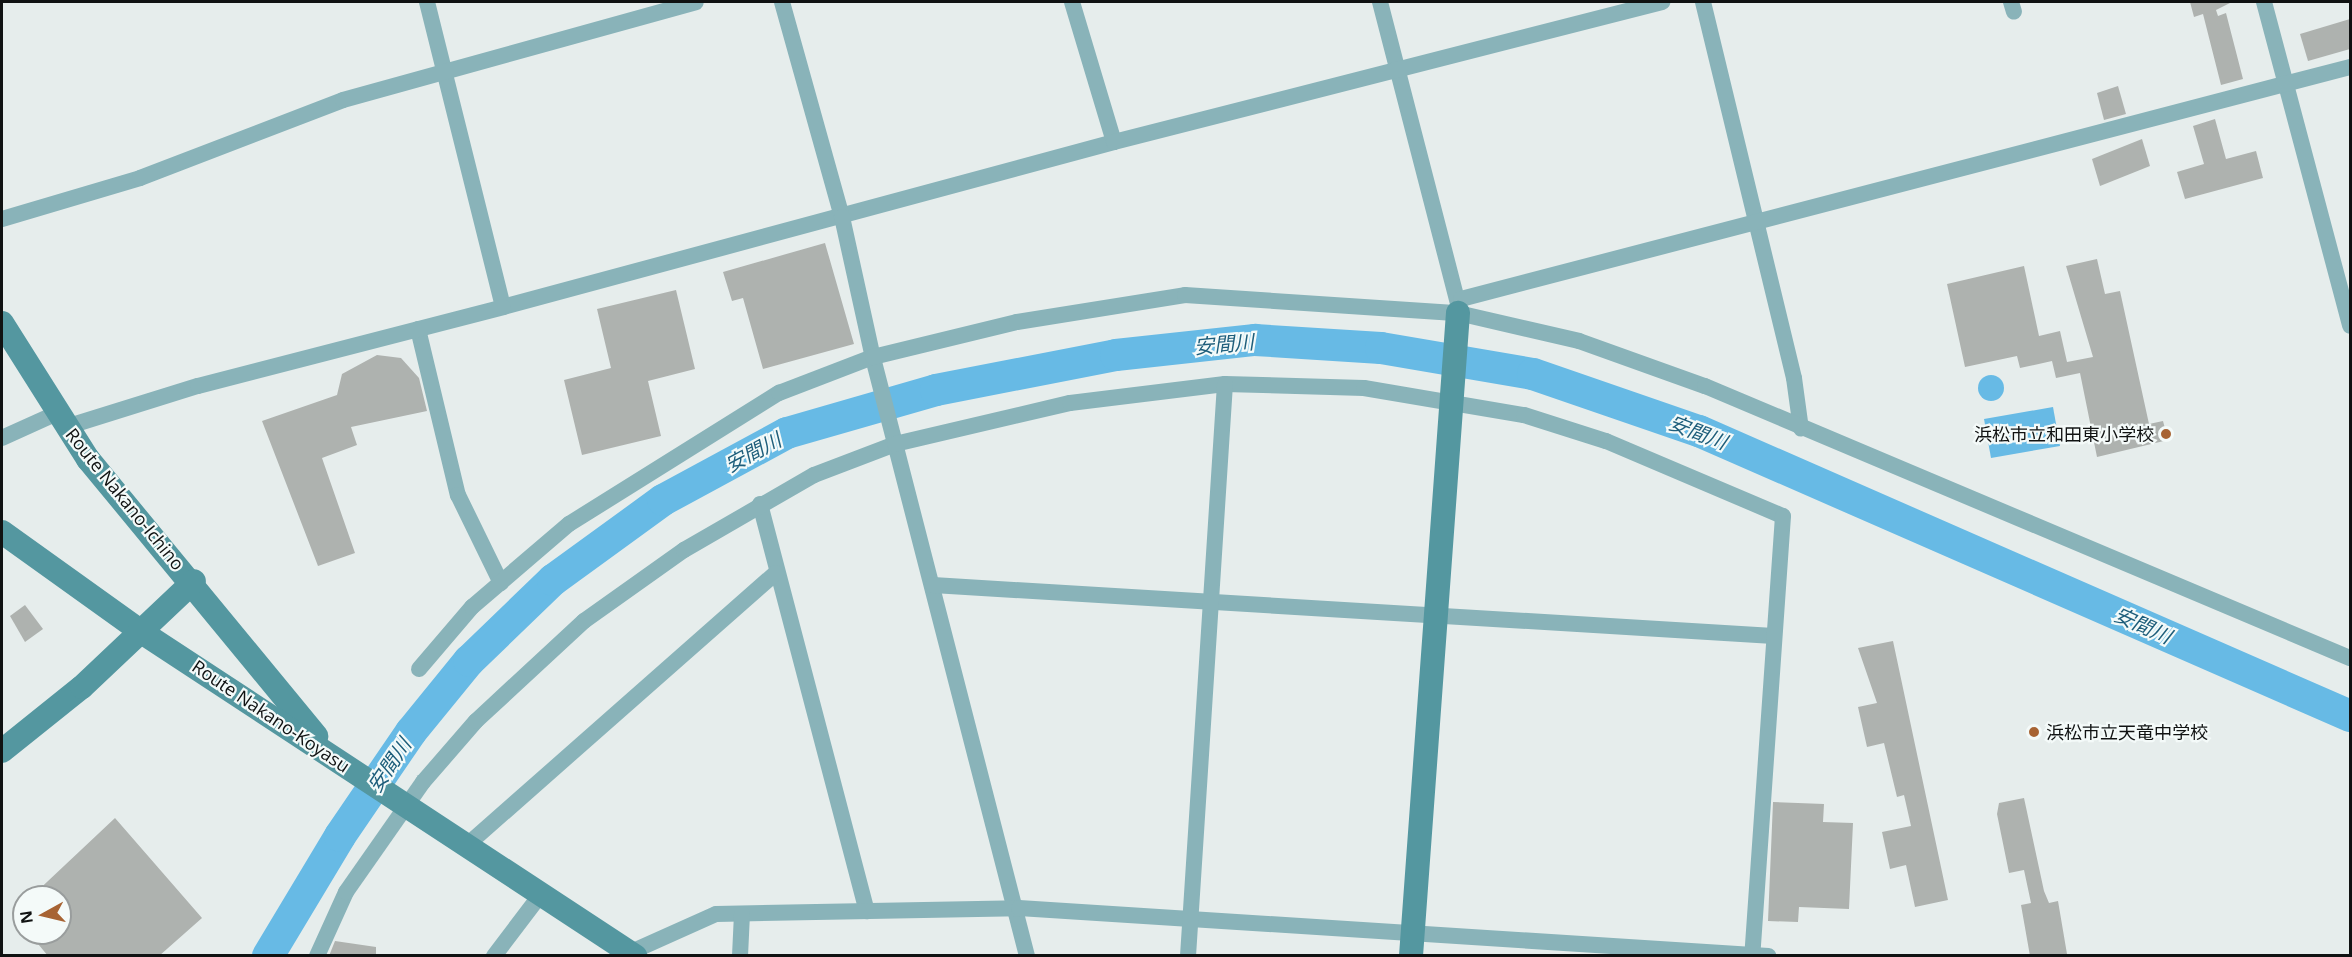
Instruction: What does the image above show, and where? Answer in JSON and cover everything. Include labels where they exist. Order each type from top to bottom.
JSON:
[{"type":"main road","points":[[1411,944],[1448,400],[1459,308]]},
{"type":"main road","name":"Route Nakano-Ichino","points":[[2,323],[61,420],[194,581],[335,758]]},
{"type":"main road","name":"Route Nakano-Koyasu","points":[[2,532],[143,633],[335,758],[402,805],[633,954]]},
{"type":"main road","name":"Route Nakano-Ichino","points":[[2,751],[143,633],[194,581]]},
{"type":"street","points":[[427,2],[442,71],[503,307]]},
{"type":"street","points":[[2,219],[140,178],[343,100],[696,2]]},
{"type":"street","points":[[782,2],[842,217],[894,443],[1019,908],[1027,956]]},
{"type":"street","points":[[1072,2],[1114,142]]},
{"type":"street","points":[[1380,2],[1400,71],[1459,308]]},
{"type":"street","points":[[2,438],[61,420],[177,392],[842,217],[1114,142],[1400,71],[1662,2]]},
{"type":"street","points":[[1703,2],[1794,378],[1801,429]]},
{"type":"street","points":[[2264,2],[2285,86],[2348,302],[2350,326]]},
{"type":"street","points":[[1459,308],[1755,221],[2285,86],[2350,67]]},
{"type":"street","points":[[419,669],[501,583],[569,524],[695,442],[779,393],[873,358],[1017,322],[1185,295],[1459,308],[1579,341],[1705,386],[1801,429],[2350,658]]},
{"type":"street","points":[[418,329],[458,495],[501,583]]},
{"type":"street","points":[[1188,956],[1215,599],[1225,384]]},
{"type":"street","points":[[317,956],[346,892],[402,805],[476,721],[584,621],[684,550],[760,504],[814,475],[894,443],[1070,403],[1225,384],[1364,388],[1448,400],[1524,415],[1606,441],[1783,516],[1773,636],[1757,955],[1411,944],[1190,919],[1019,908],[716,914],[633,954]]},
{"type":"street","points":[[760,504],[776,573],[867,911]]},
{"type":"street","points":[[466,846],[776,573]]},
{"type":"street","points":[[933,585],[1215,599],[1773,636]]},
{"type":"street","points":[[494,956],[541,894]]},
{"type":"street","points":[[740,956],[742,914]]},
{"type":"water","points":[[1991,375],[2000,379],[2004,388],[2000,397],[1991,401],[1982,397],[1978,388],[1982,379]]},
{"type":"water","points":[[2053,407],[2060,446],[1991,458],[1984,419]]},
{"type":"building","points":[[2190,2],[2232,2],[2216,10],[2218,16],[2226,13],[2243,79],[2221,85],[2203,14],[2194,17]]},
{"type":"building","points":[[2350,19],[2350,49],[2308,61],[2300,34]]},
{"type":"building","points":[[2118,86],[2126,114],[2104,120],[2097,93]]},
{"type":"building","points":[[2215,119],[2226,159],[2256,151],[2263,178],[2185,199],[2177,172],[2204,164],[2193,126]]},
{"type":"building","points":[[2142,139],[2150,166],[2100,186],[2092,159]]},
{"type":"building","points":[[825,243],[854,344],[763,369],[743,298],[732,301],[723,272]]},
{"type":"building","points":[[2097,259],[2105,294],[2120,291],[2149,424],[2163,421],[2168,440],[2097,457],[2080,373],[2056,378],[2052,361],[2020,368],[2017,356],[1965,367],[1947,284],[2024,266],[2039,336],[2060,331],[2067,362],[2093,357],[2066,266]]},
{"type":"building","points":[[676,290],[695,369],[648,381],[661,436],[582,455],[564,380],[611,368],[597,309]]},
{"type":"building","points":[[377,355],[401,358],[419,378],[427,411],[351,427],[357,445],[322,458],[355,553],[318,566],[262,421],[337,395],[342,374]]},
{"type":"building","points":[[25,605],[43,629],[25,642],[10,616]]},
{"type":"building","points":[[1893,641],[1948,900],[1915,907],[1906,865],[1890,869],[1882,832],[1911,826],[1904,795],[1897,797],[1884,743],[1867,747],[1858,707],[1877,703],[1858,648]]},
{"type":"building","points":[[2024,798],[2044,891],[2049,903],[2058,901],[2067,954],[2030,956],[2021,905],[2031,903],[2024,870],[2009,873],[1997,814],[1999,803]]},
{"type":"building","points":[[1773,802],[1824,804],[1823,822],[1853,823],[1849,909],[1799,907],[1798,922],[1768,921]]},
{"type":"building","points":[[115,818],[202,918],[159,956],[48,956],[39,945],[72,945],[72,885],[44,885]]},
{"type":"building","points":[[335,941],[376,947],[376,956],[329,956]]},
{"type":"waterway","name":"安間川","points":[[268,956],[340,836],[411,732],[469,661],[553,580],[663,500],[787,433],[936,390],[1116,355],[1255,340],[1381,348],[1533,374],[1699,431],[2350,716]]},
{"type":"place","name":"浜松市立和田東小学校","points":[[2166,434]]},
{"type":"place","name":"浜松市立天竜中学校","points":[[2034,732]]}]
